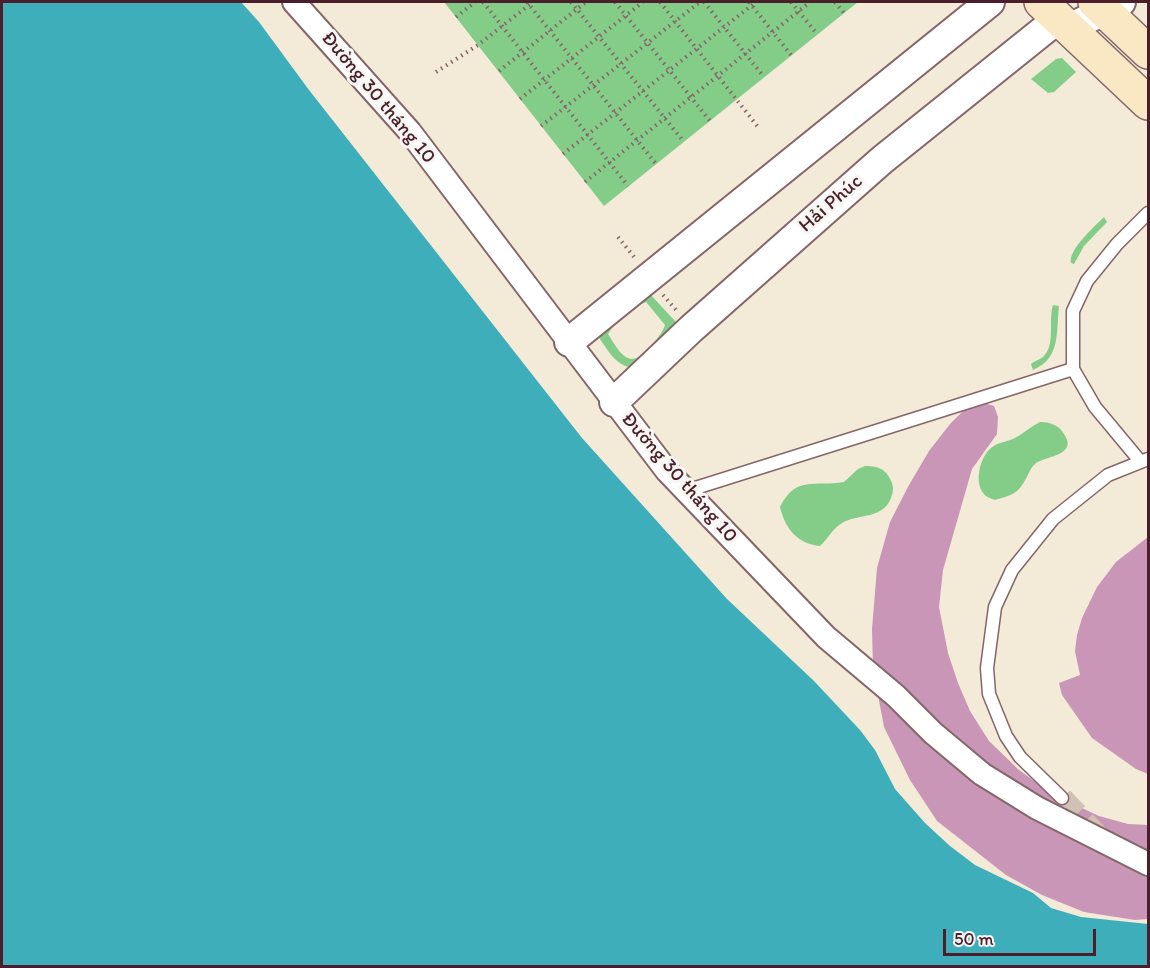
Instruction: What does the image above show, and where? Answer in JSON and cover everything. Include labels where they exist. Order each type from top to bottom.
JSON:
[{"type":"main road","points":[[1107,5],[1149,52]]},
{"type":"main road","points":[[1056,16],[1149,103]]},
{"type":"street","name":"Đường 30 tháng 10","points":[[294,2],[410,132],[667,471],[826,637],[896,696],[933,733],[982,774],[1037,808],[1149,864]]},
{"type":"street","points":[[569,342],[990,2]]},
{"type":"street","name":"Hải Phúc","points":[[614,402],[716,306],[882,160],[1056,16],[1107,5]]},
{"type":"lane","points":[[1062,798],[1020,756],[1006,736],[988,694],[987,668],[995,607],[1012,570],[1053,519],[1108,475],[1144,460],[1095,407],[1073,369],[1073,310],[1087,281],[1117,244],[1149,213]]},
{"type":"lane","points":[[686,491],[1073,369]]},
{"type":"path","points":[[456,16],[475,2]]},
{"type":"path","points":[[483,2],[628,186]]},
{"type":"path","points":[[436,72],[478,45],[530,2],[593,86],[656,164]]},
{"type":"path","points":[[571,2],[684,142]]},
{"type":"path","points":[[498,71],[586,2]]},
{"type":"path","points":[[615,2],[710,121]]},
{"type":"path","points":[[520,99],[644,2]]},
{"type":"path","points":[[660,2],[758,127]]},
{"type":"path","points":[[541,126],[702,2],[764,77]]},
{"type":"path","points":[[563,154],[724,27],[750,3],[756,2]]},
{"type":"path","points":[[791,2],[817,34]]},
{"type":"path","points":[[585,182],[810,2]]},
{"type":"path","points":[[835,2],[844,13]]},
{"type":"path","points":[[750,3],[791,55]]},
{"type":"path","points":[[618,237],[638,262]]},
{"type":"green space","points":[[444,2],[858,2],[604,206]]},
{"type":"green space","points":[[1062,58],[1076,72],[1054,92],[1048,93],[1031,79],[1056,59]]},
{"type":"green space","points":[[1104,217],[1107,222],[1084,246],[1074,264],[1071,263],[1077,245]]},
{"type":"green space","points":[[649,293],[676,322],[676,326],[632,368],[616,360],[598,336],[609,317],[616,322],[608,334],[621,353],[630,359],[642,355],[665,325],[646,302],[635,307]]},
{"type":"green space","points":[[1053,305],[1059,306],[1053,352],[1042,365],[1033,370],[1031,364],[1043,357],[1049,346]]},
{"type":"green space","points":[[1040,422],[1051,423],[1060,428],[1067,441],[1067,447],[1064,451],[1035,464],[1023,484],[1014,493],[995,500],[986,496],[979,484],[984,456],[997,444],[1017,437]]},
{"type":"green space","points":[[865,466],[882,470],[891,482],[892,495],[884,509],[842,523],[820,546],[805,542],[793,534],[785,522],[780,507],[793,490],[807,484],[844,482],[858,469]]},
{"type":"water","points":[[2,2],[241,2],[259,22],[309,90],[582,438],[727,599],[814,681],[860,730],[875,750],[895,789],[925,823],[975,865],[1033,893],[1051,908],[1081,917],[1148,924],[1148,966],[2,966]]},
{"type":"building","points":[[971,403],[994,406],[998,417],[997,434],[972,469],[943,570],[939,607],[948,653],[958,683],[970,711],[989,741],[1019,770],[1054,795],[1099,816],[1128,824],[1148,825],[1148,919],[1135,920],[1084,912],[1042,895],[1006,875],[937,821],[910,780],[884,727],[873,668],[872,629],[877,568],[890,522],[909,485],[929,451],[950,424]]},
{"type":"building","points":[[1148,537],[1148,774],[1136,769],[1092,738],[1062,695],[1059,683],[1080,675],[1075,651],[1077,635],[1082,618],[1097,587],[1116,562]]},
{"type":"tunnel","points":[[1062,798],[1100,838]]}]
